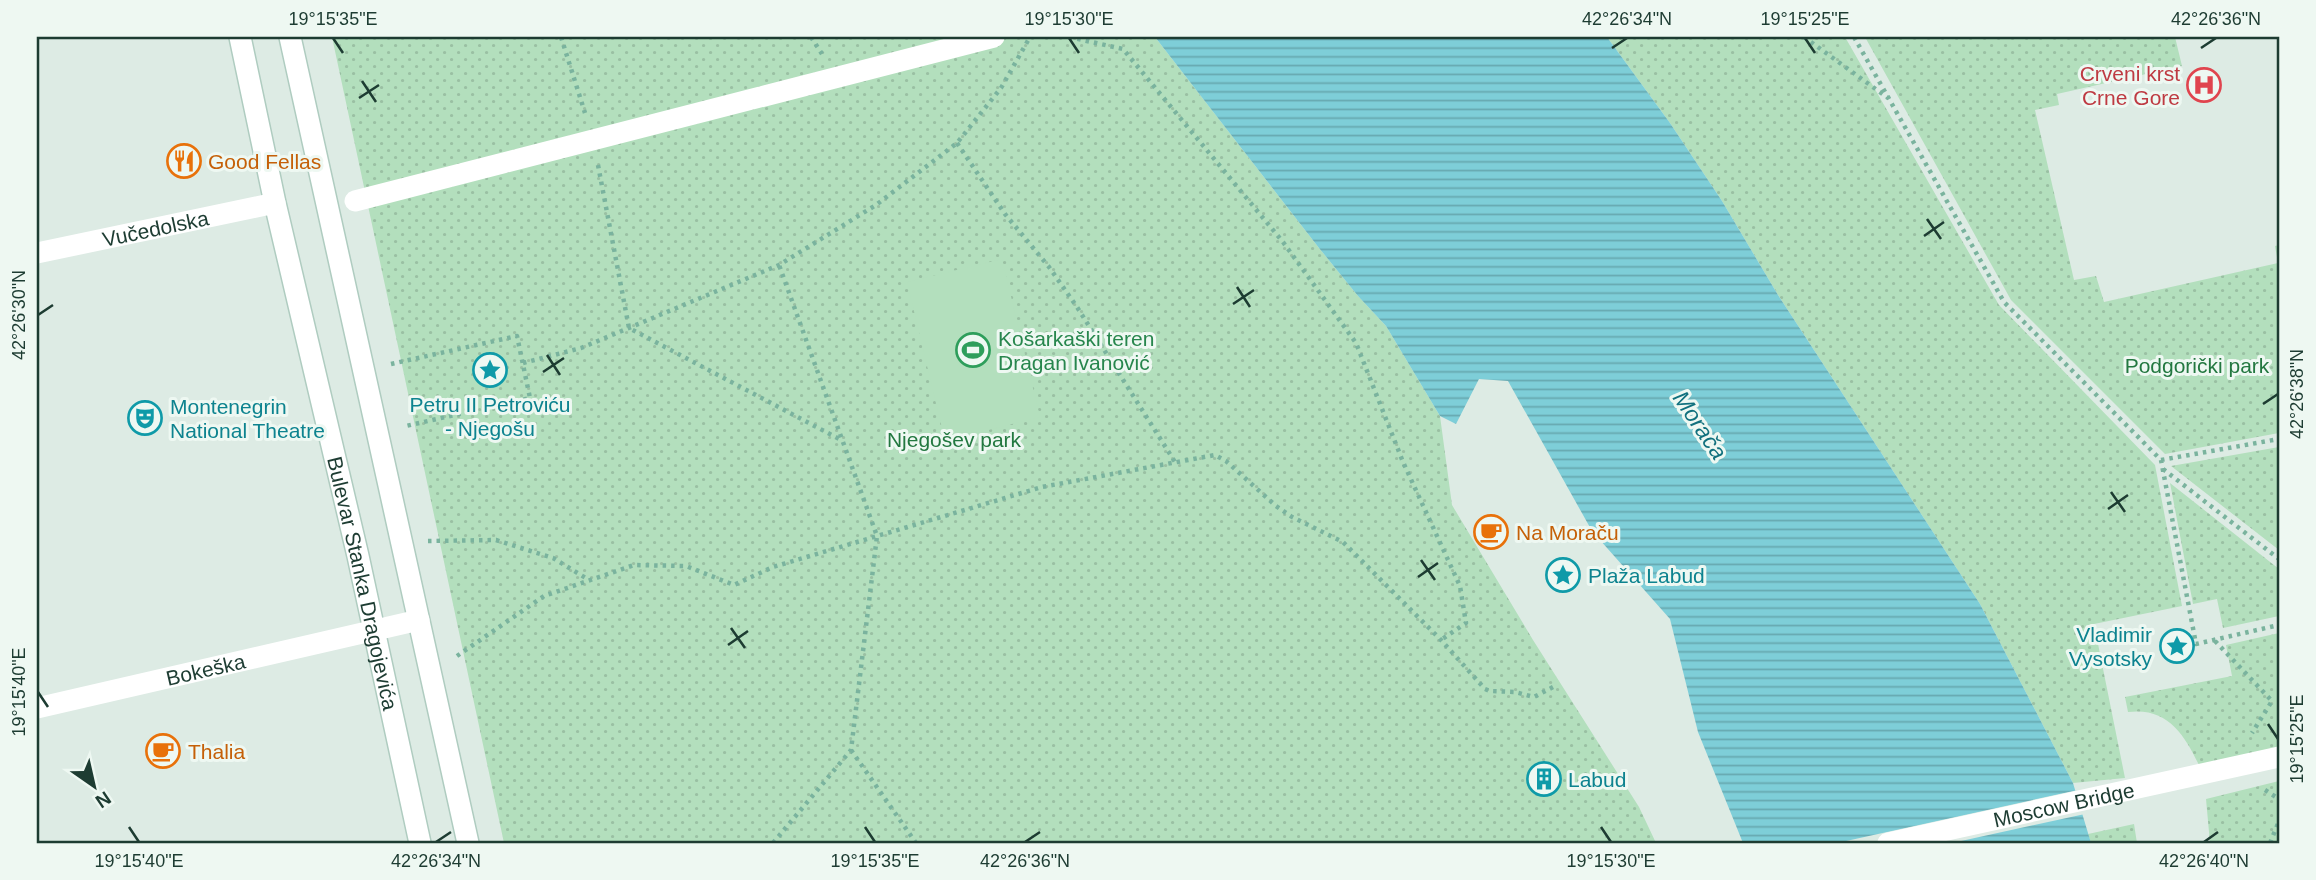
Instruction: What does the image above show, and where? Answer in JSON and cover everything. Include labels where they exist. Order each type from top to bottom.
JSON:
[{"type":"street","name":"Bulevar Stanka Dragojevića","points":[[240,37],[275,203],[375,631],[421,843]]},
{"type":"street","points":[[290,37],[468,843]]},
{"type":"street","points":[[355,201],[994,37]]},
{"type":"street","name":"Vučedolska","points":[[37,253],[275,203]]},
{"type":"street","name":"Bokeška","points":[[37,708],[419,620]]},
{"type":"street","name":"Moscow Bridge","points":[[1888,843],[2279,757]]},
{"type":"path","points":[[561,37],[593,139],[629,328]]},
{"type":"path","points":[[523,363],[581,348],[779,265],[876,205],[957,143],[1001,88],[1030,37]]},
{"type":"path","points":[[1069,37],[1123,49],[1283,242],[1356,343],[1403,462],[1460,586],[1466,623],[1441,640]]},
{"type":"path","points":[[1804,37],[1891,100]]},
{"type":"path","points":[[1854,37],[2004,302],[2161,460],[2196,644],[2279,625]]},
{"type":"path","points":[[957,143],[1005,214],[1049,267],[1077,307],[1175,462]]},
{"type":"path","points":[[773,843],[851,750],[877,536],[779,265]]},
{"type":"path","points":[[629,328],[843,442]]},
{"type":"path","points":[[391,364],[517,336],[530,398],[405,426]]},
{"type":"path","points":[[2161,460],[2279,439]]},
{"type":"path","points":[[457,656],[544,596],[634,565],[686,566],[734,585],[773,567],[1042,487],[1214,455],[1226,461],[1292,517],[1343,542],[1441,640],[1475,679],[1490,691],[1515,692],[1534,697],[1553,687]]},
{"type":"path","points":[[2163,468],[2279,559]]},
{"type":"path","points":[[430,540],[496,540],[554,558],[590,580]]},
{"type":"path","points":[[2215,640],[2272,701],[2230,768],[2279,799]]},
{"type":"path","points":[[851,750],[916,843]]},
{"type":"path","points":[[2270,843],[2279,821]]},
{"type":"green space","name":"Njegošev park","points":[[332,37],[1155,37],[1319,248],[1386,326],[1440,416],[1452,505],[1533,640],[1639,807],[1656,843],[504,843]]},
{"type":"green space","name":"Podgorički park","points":[[1607,37],[1845,37],[1999,305],[2155,465],[2182,606],[2094,624],[2125,778],[2073,783],[1980,604],[1778,295],[1722,201],[1670,123]]},
{"type":"green space","name":"Podgorički park","points":[[1865,37],[2175,37],[2182,66],[2057,94],[2059,105],[2035,110],[2074,280],[2096,276],[2104,302],[2278,263],[2275,246],[2279,245],[2279,433],[2165,454],[2011,300]]},
{"type":"green space","name":"Košarkaški teren Dragan Ivanović","points":[[1002,259],[1040,417],[945,441],[907,282]]},
{"type":"green space","points":[[2279,447],[2279,550],[2171,466]]},
{"type":"green space","points":[[2170,483],[2279,569],[2279,616],[2223,628],[2217,599],[2193,604]]},
{"type":"green space","points":[[2279,633],[2279,755],[2199,765],[2180,733],[2164,718],[2142,712],[2128,712],[2125,697],[2232,676],[2226,645]]},
{"type":"green space","points":[[2279,781],[2279,843],[2210,843],[2206,799]]},
{"type":"green space","points":[[2134,824],[2137,843],[2091,843],[2088,834]]},
{"type":"water","name":"Morača","points":[[1155,37],[1607,37],[1670,123],[1722,201],[1778,295],[1980,604],[2073,783],[2091,843],[1743,843],[1698,732],[1670,619],[1592,531],[1508,381],[1479,379],[1456,424],[1440,416],[1386,326],[1319,248]]},
{"type":"pier","points":[[2078,790],[2085,814],[1952,843],[1837,843]]},
{"type":"place","name":"Crveni krst Crne Gore","points":[[2204,85]]},
{"type":"place","name":"Good Fellas","points":[[184,161]]},
{"type":"place","name":"Košarkaški teren Dragan Ivanović","points":[[973,350]]},
{"type":"place","name":"Petru II Petroviću - Njegošu","points":[[490,370]]},
{"type":"place","name":"Montenegrin National Theatre","points":[[145,418]]},
{"type":"place","name":"Na Moraču","points":[[1491,532]]},
{"type":"place","name":"Plaža Labud","points":[[1563,575]]},
{"type":"place","name":"Vladimir Vysotsky","points":[[2177,646]]},
{"type":"place","name":"Thalia","points":[[163,751]]},
{"type":"place","name":"Labud","points":[[1544,779]]}]
